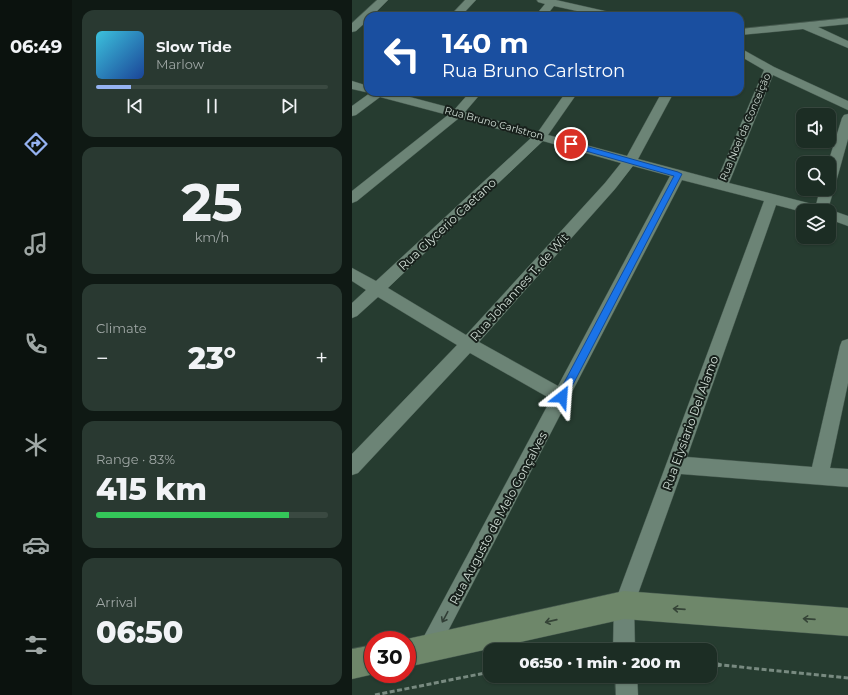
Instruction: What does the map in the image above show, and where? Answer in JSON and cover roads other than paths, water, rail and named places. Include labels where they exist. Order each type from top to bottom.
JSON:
[{"type":"street","points":[[371,12],[384,0]]},
{"type":"street","points":[[459,12],[471,0]]},
{"type":"street","points":[[542,12],[547,1],[596,12]]},
{"type":"street","points":[[352,29],[364,18]]},
{"type":"street","points":[[744,32],[848,21]]},
{"type":"street","points":[[806,26],[848,45]]},
{"type":"street","points":[[744,53],[770,68],[848,106]]},
{"type":"street","name":"Rua Noel da Conceição","points":[[721,185],[770,68]]},
{"type":"street","points":[[352,86],[364,89]]},
{"type":"street","points":[[352,112],[373,96]]},
{"type":"street","name":"Rua Bruno Carlstron","points":[[393,96],[678,174],[796,204]]},
{"type":"street","points":[[352,198],[458,113],[473,96]]},
{"type":"street","name":"Rua Glycerio Caetano","points":[[352,312],[541,136],[569,96]]},
{"type":"street","name":"Rua Johannes T. de Wit","points":[[352,467],[468,344],[610,186],[630,161],[666,96]]},
{"type":"street","points":[[836,158],[848,118]]},
{"type":"street","name":"Rua Augusto de Melo Gonçalves","points":[[418,651],[562,397],[678,174]]},
{"type":"street","name":"Rua Elysiario Del Alamo","points":[[624,643],[624,605],[772,198]]},
{"type":"street","points":[[836,217],[848,221]]},
{"type":"street","points":[[352,274],[468,344],[562,397]]},
{"type":"street","points":[[819,475],[848,346]]},
{"type":"street","points":[[675,465],[848,478]]},
{"type":"street","points":[[418,651],[624,605],[848,622]]},
{"type":"street","points":[[352,664],[364,662]]},
{"type":"street","points":[[626,683],[627,695]]}]
